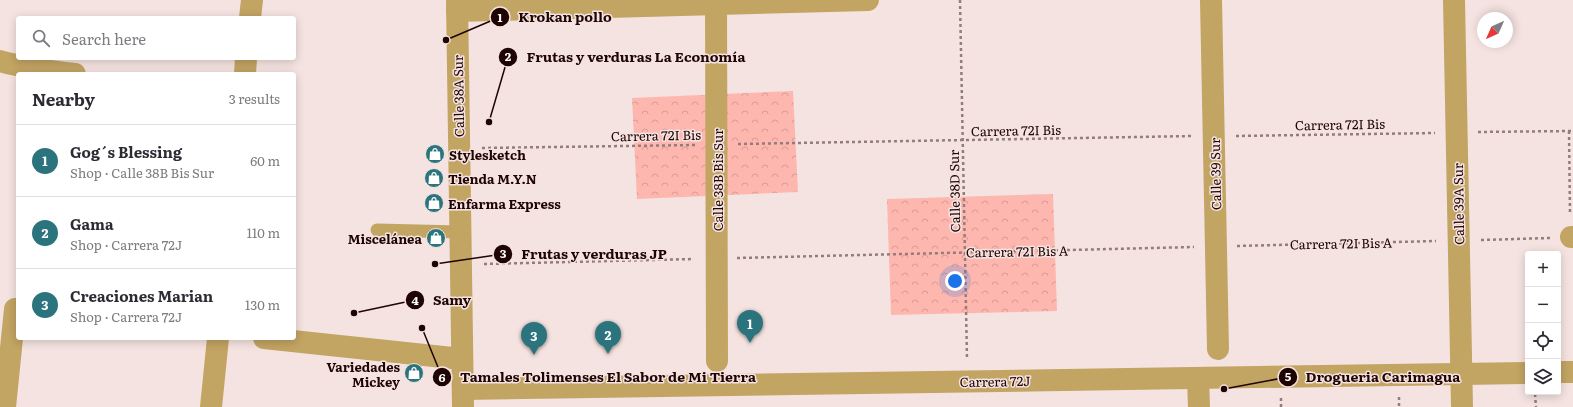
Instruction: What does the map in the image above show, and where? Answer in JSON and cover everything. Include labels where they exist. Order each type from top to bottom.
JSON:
[{"type":"street","points":[[250,16],[252,0]]},
{"type":"street","points":[[457,5],[868,0]]},
{"type":"street","name":"Calle 39 Sur","points":[[1211,0],[1218,349]]},
{"type":"street","name":"Calle 39A Sur","points":[[1454,0],[1462,407]]},
{"type":"street","name":"Calle 38B Bis Sur","points":[[716,2],[717,361]]},
{"type":"street","name":"Calle 38A Sur","points":[[457,5],[463,398]]},
{"type":"street","points":[[245,72],[246,60]]},
{"type":"street","points":[[0,61],[26,68],[59,72]]},
{"type":"street","points":[[5,407],[11,308]]},
{"type":"street","points":[[211,407],[218,340]]},
{"type":"street","points":[[283,340],[462,359]]},
{"type":"street","points":[[1561,372],[1573,372]]},
{"type":"street","name":"Carrera 72J","points":[[463,398],[968,381],[1525,373]]},
{"type":"street","points":[[1198,378],[1199,407]]},
{"type":"lane","points":[[377,230],[460,232]]},
{"type":"path","name":"Calle 38D Sur","points":[[960,0],[968,381]]},
{"type":"path","points":[[1569,131],[1572,237]]},
{"type":"path","name":"Carrera 72I Bis","points":[[459,148],[1573,131]]},
{"type":"path","name":"Carrera 72I Bis A","points":[[461,265],[1572,237]]},
{"type":"path","points":[[1535,395],[1536,407]]},
{"type":"green space","points":[[793,91],[798,192],[637,199],[632,98]]},
{"type":"green space","points":[[1053,194],[1057,311],[891,315],[887,199]]},
{"type":"place","name":"Krokan pollo","points":[[446,40]]},
{"type":"place","name":"Frutas y verduras La Economía","points":[[489,122]]},
{"type":"place","name":"Stylesketch","points":[[435,154]]},
{"type":"place","name":"Tienda M.Y.N","points":[[434,178]]},
{"type":"place","name":"Enfarma Express","points":[[434,203]]},
{"type":"place","name":"Miscelánea","points":[[436,238]]},
{"type":"place","name":"Frutas y verduras JP","points":[[435,264]]},
{"type":"place","name":"Samy","points":[[354,313]]},
{"type":"place","name":"Tamales Tolimenses El Sabor de Mi Tierra","points":[[422,328]]},
{"type":"place","name":"Gog´s Blessing","points":[[750,343]]},
{"type":"place","name":"Gama","points":[[608,354]]},
{"type":"place","name":"Creaciones Marian","points":[[534,355]]},
{"type":"place","name":"Variedades Mickey","points":[[414,373]]},
{"type":"place","name":"Drogueria Carimagua","points":[[1224,389]]}]
